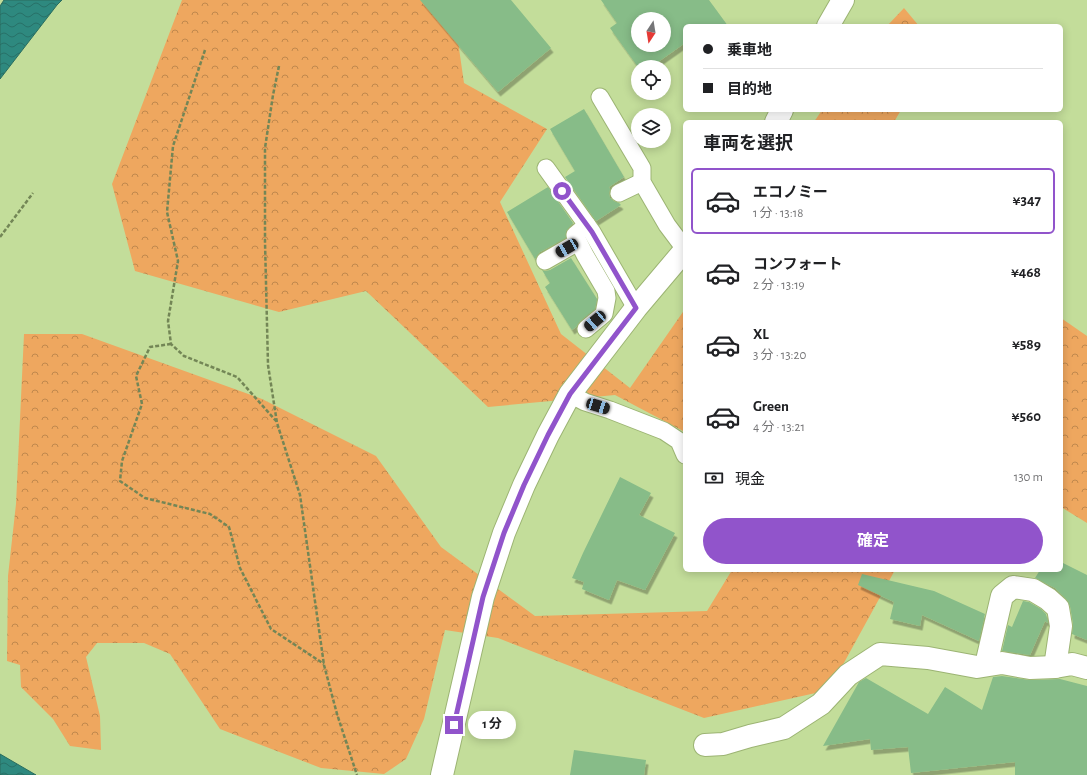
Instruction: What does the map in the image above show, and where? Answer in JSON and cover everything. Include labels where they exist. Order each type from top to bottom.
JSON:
[{"type":"street","points":[[829,24],[843,0]]},
{"type":"street","points":[[442,775],[483,597],[504,533],[524,485],[570,394],[636,308],[683,252]]},
{"type":"street","points":[[986,665],[1002,596],[1013,587],[1033,590],[1048,599],[1058,608],[1061,626],[1055,667]]},
{"type":"street","points":[[705,745],[723,744],[784,728],[821,704],[848,675],[880,654],[928,658],[977,667],[1002,663],[1030,668],[1055,667],[1072,664],[1087,668]]},
{"type":"lane","points":[[600,97],[642,168],[642,182],[667,225],[683,247]]},
{"type":"lane","points":[[546,168],[587,225],[636,308]]},
{"type":"lane","points":[[619,193],[642,182]]},
{"type":"lane","points":[[586,329],[604,314],[607,298],[606,291],[584,255],[575,235],[587,225]]},
{"type":"lane","points":[[545,261],[578,242]]},
{"type":"lane","points":[[570,394],[586,402],[664,431],[679,441],[683,450]]},
{"type":"path","points":[[205,50],[173,146],[168,212],[178,261],[168,322],[171,344],[184,356],[237,377],[277,423]]},
{"type":"path","points":[[279,66],[265,148],[265,242],[268,365],[277,423],[300,495],[324,664],[337,714],[356,775]]},
{"type":"path","points":[[0,237],[33,193]]},
{"type":"path","points":[[171,344],[150,348],[136,376],[142,404],[122,461],[120,481],[145,498],[210,514],[229,527],[240,568],[271,629],[324,664]]},
{"type":"green space","points":[[182,0],[452,0],[464,83],[547,129],[500,202],[561,334],[630,388],[683,312],[683,431],[615,395],[488,407],[366,291],[279,312],[135,271],[112,184]]},
{"type":"green space","points":[[904,8],[917,24],[889,24]]},
{"type":"green space","points":[[821,112],[900,112],[895,120],[815,120]]},
{"type":"green space","points":[[1063,319],[1087,336],[1087,523],[1063,508]]},
{"type":"green space","points":[[24,334],[82,334],[262,399],[376,456],[441,547],[535,616],[707,611],[731,572],[894,572],[829,690],[704,718],[498,638],[445,630],[424,719],[406,759],[384,774],[321,768],[220,729],[170,654],[144,643],[97,643],[86,657],[100,716],[101,750],[70,746],[53,719],[21,687],[20,665],[7,661],[8,576],[16,504]]},
{"type":"water","points":[[4,0],[62,0],[0,79],[0,6]]},
{"type":"water","points":[[0,754],[36,775],[0,775]]},
{"type":"building","points":[[420,0],[511,0],[551,48],[498,92]]},
{"type":"building","points":[[601,0],[709,0],[727,24],[683,24],[683,44],[661,60],[633,60],[610,28],[617,23]]},
{"type":"building","points":[[584,109],[624,177],[609,187],[610,198],[621,205],[596,221],[565,177],[575,171],[550,129]]},
{"type":"building","points":[[548,187],[573,223],[566,231],[566,238],[540,252],[535,259],[507,212]]},
{"type":"building","points":[[571,258],[597,299],[595,309],[580,321],[572,330],[545,287],[550,283],[542,270],[550,270]]},
{"type":"building","points":[[620,477],[651,493],[639,515],[675,533],[645,590],[617,580],[609,600],[582,589],[584,582],[572,578]]},
{"type":"building","points":[[1063,563],[1087,575],[1087,640],[1072,634],[1073,624],[1070,606],[1066,599],[1055,588],[1035,578],[1039,572],[1063,572]]},
{"type":"building","points":[[862,574],[934,591],[985,614],[979,641],[922,615],[920,626],[890,619],[894,602],[858,585]]},
{"type":"building","points":[[1023,601],[1029,602],[1041,609],[1046,614],[1048,623],[1045,621],[1030,655],[1002,651],[1008,625],[1012,627]]},
{"type":"building","points":[[1002,676],[1030,680],[1060,679],[1087,686],[1087,775],[1015,775],[1015,762],[911,773],[908,747],[871,750],[870,739],[823,746],[859,682],[866,678],[928,714],[945,687],[982,710],[993,677]]},
{"type":"building","points":[[574,750],[646,760],[644,775],[570,775]]},
{"type":"route","points":[[454,725],[483,597],[504,533],[524,485],[570,394],[636,308],[592,232],[562,191]]}]
